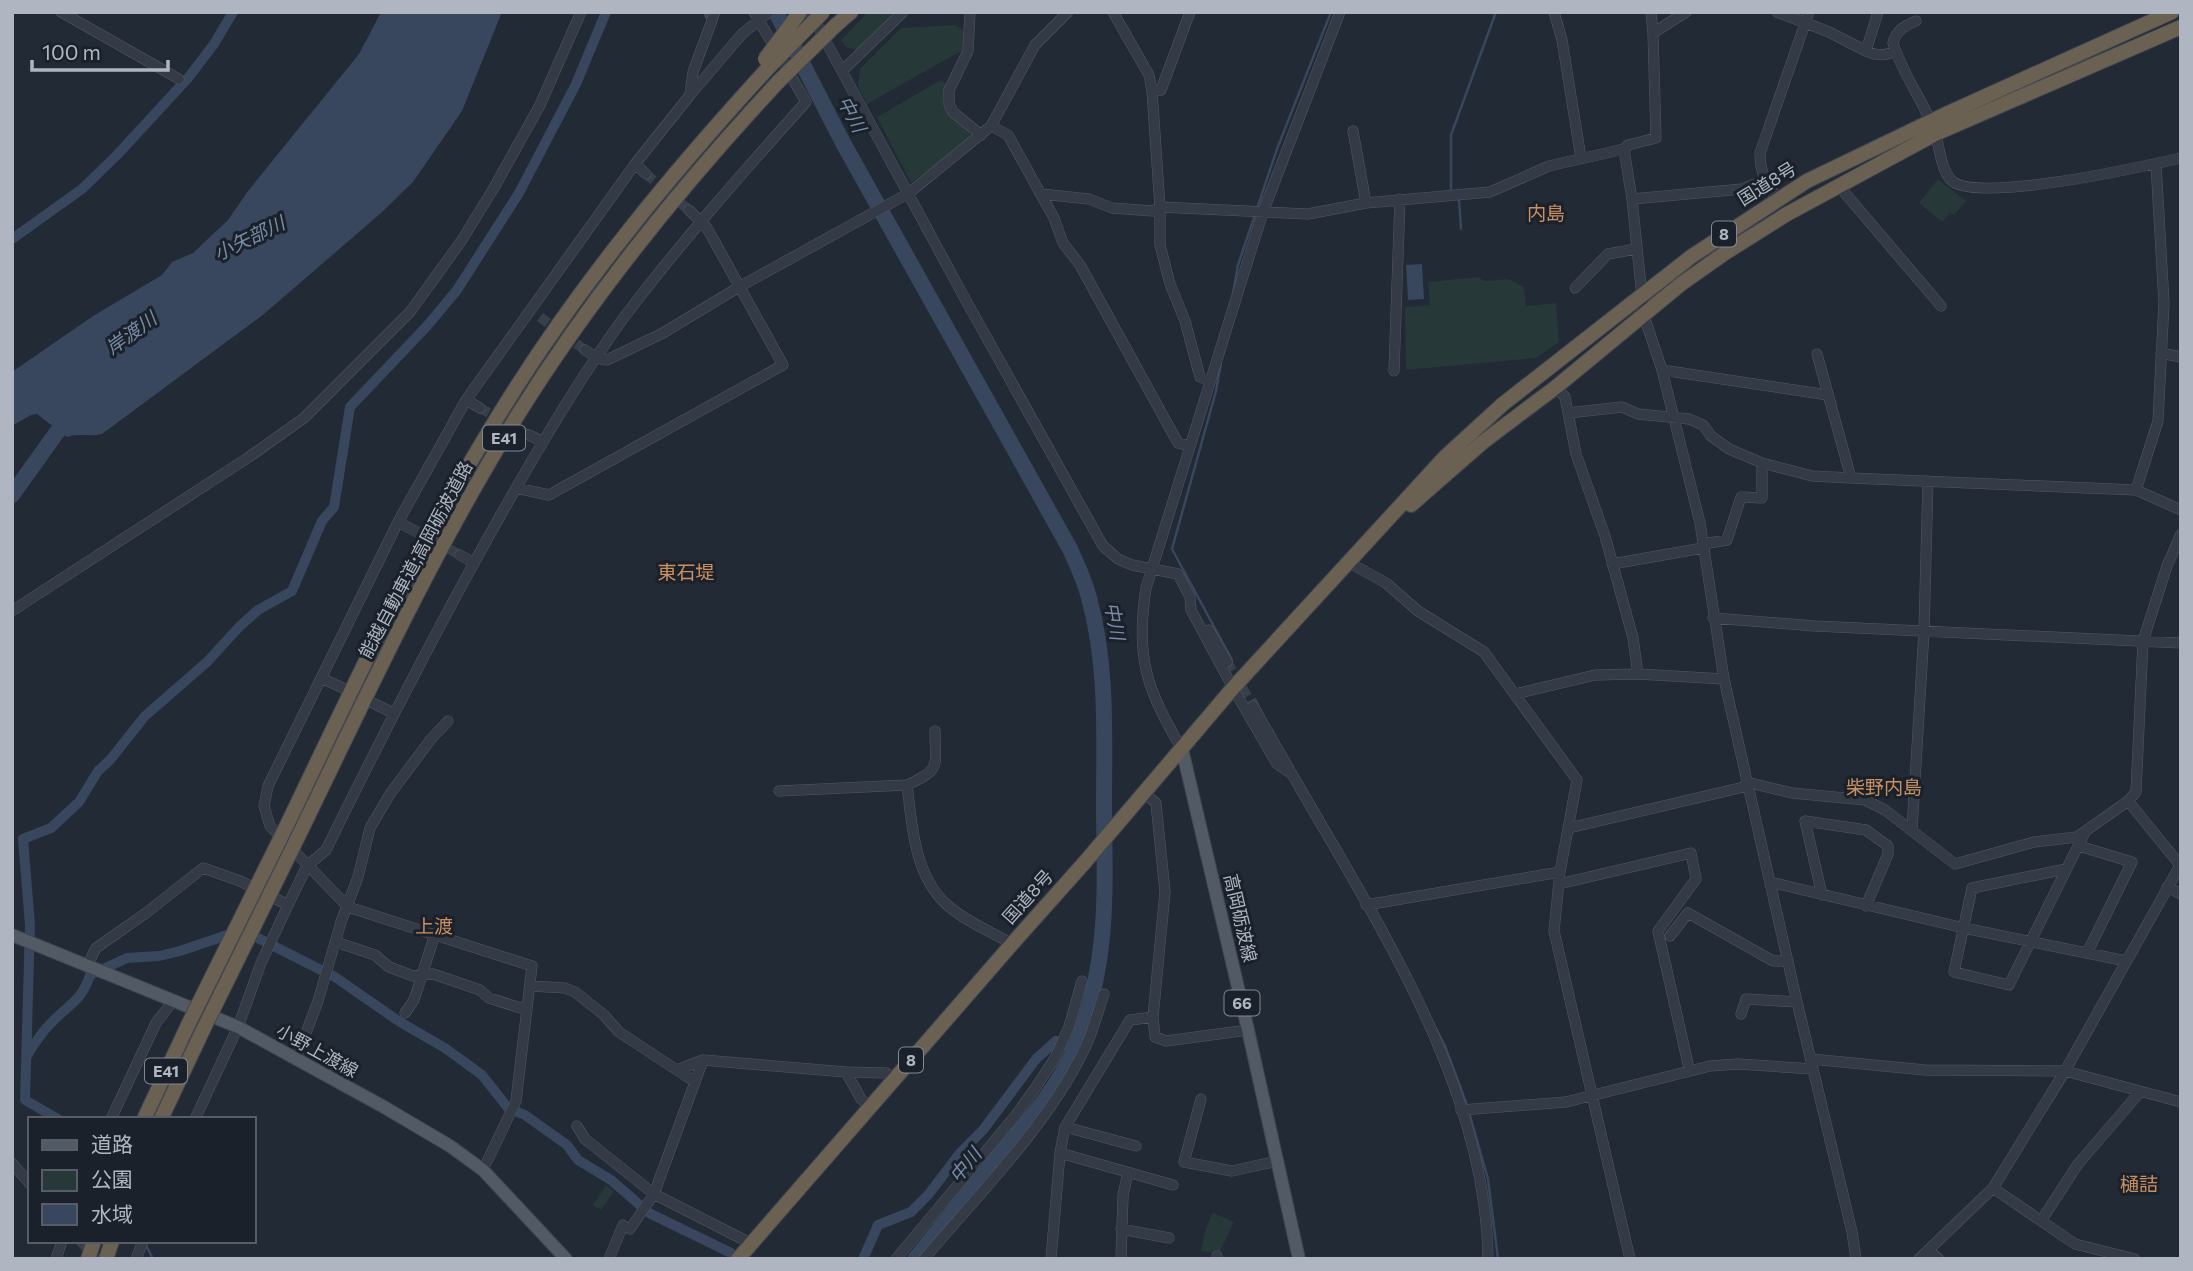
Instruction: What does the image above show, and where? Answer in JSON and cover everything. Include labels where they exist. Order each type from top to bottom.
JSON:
[{"type":"highway","points":[[767,63],[800,12]]},
{"type":"highway","points":[[767,63],[823,12]]},
{"type":"highway","name":"能越自動車道;高岡砺波道路","points":[[162,1117],[435,561],[519,413],[561,348],[692,177],[779,81],[850,12]]},
{"type":"highway","name":"国道8号","points":[[1348,562],[1483,442],[1556,387],[1681,284],[1725,253],[1933,128],[2090,47],[2172,12]]},
{"type":"highway","name":"国道8号","points":[[738,1259],[1085,862],[1233,688],[1445,457],[1503,404],[1692,256],[1815,177],[2181,27]]},
{"type":"highway","name":"能越自動車道;高岡砺波道路","points":[[145,1117],[390,612],[467,468],[549,338],[679,162],[767,63]]},
{"type":"main road","name":"高岡砺波線","points":[[1182,749],[1298,1259]]},
{"type":"main road","name":"小野上渡線","points":[[20,938],[238,1027],[450,1146],[483,1170],[566,1259]]},
{"type":"street","points":[[61,12],[179,79]]},
{"type":"street","points":[[12,611],[249,457],[304,418],[410,312],[462,240],[495,186],[540,106],[581,12]]},
{"type":"street","points":[[690,95],[693,72],[715,12]]},
{"type":"street","points":[[810,12],[1103,546],[1118,559],[1132,565],[1178,574],[1227,662]]},
{"type":"street","points":[[842,71],[903,12]]},
{"type":"street","points":[[970,12],[968,51],[949,90],[949,104],[953,112],[981,135]]},
{"type":"street","points":[[585,350],[597,358],[607,360],[663,333],[738,287],[909,193],[991,126],[1035,46],[1068,12]]},
{"type":"street","points":[[1113,12],[1149,75],[1160,207],[1160,245],[1200,377],[1210,381]]},
{"type":"street","points":[[1152,91],[1161,90],[1190,12]]},
{"type":"street","points":[[1182,749],[1160,711],[1145,670],[1143,612],[1152,568],[1263,212],[1340,12]]},
{"type":"street","points":[[1554,12],[1562,40],[1581,158]]},
{"type":"street","points":[[1041,194],[1089,199],[1112,208],[1153,211],[1160,207],[1308,214],[1366,203],[1490,192],[1549,166],[1625,149],[1628,145],[1656,138],[1651,12]]},
{"type":"street","points":[[1653,33],[1686,12]]},
{"type":"street","points":[[1777,12],[1829,32],[1875,55],[1896,51]]},
{"type":"street","points":[[1778,199],[1764,180],[1760,168],[1760,153],[1810,12]]},
{"type":"street","points":[[1866,51],[1878,12]]},
{"type":"street","points":[[196,1117],[238,1027],[261,962],[307,866],[326,850],[393,713],[472,562],[541,441],[624,318],[700,220],[806,102],[761,15],[690,95],[635,164],[467,400],[398,522],[268,786],[264,806],[270,825],[307,866],[348,907],[532,966],[516,1101],[483,1170]]},
{"type":"street","points":[[1916,21],[1895,34],[1893,43],[1933,128],[1945,169],[1952,181],[1965,187],[2023,187],[2084,178],[2181,158]]},
{"type":"street","points":[[991,126],[1008,135],[1054,218],[1063,243],[1080,265],[1178,443],[1189,446]]},
{"type":"street","points":[[1353,131],[1366,203]]},
{"type":"street","points":[[1625,149],[1644,316],[1662,370],[1703,546],[1724,679],[1856,1259]]},
{"type":"street","points":[[2136,490],[2158,421],[2164,303],[2156,163]]},
{"type":"street","points":[[635,164],[646,174]]},
{"type":"street","points":[[1632,199],[1742,189],[1764,180]]},
{"type":"street","points":[[1838,185],[1941,306]]},
{"type":"street","points":[[1394,371],[1400,199]]},
{"type":"street","points":[[516,488],[549,495],[783,365],[707,228],[689,211]]},
{"type":"street","points":[[1575,288],[1608,254],[1636,249]]},
{"type":"street","points":[[530,310],[540,317]]},
{"type":"street","points":[[1817,354],[1851,478]]},
{"type":"street","points":[[2161,354],[2181,357]]},
{"type":"street","points":[[1662,370],[1828,395]]},
{"type":"street","points":[[1556,387],[1565,397],[1576,454],[1605,536],[1633,638],[1638,674]]},
{"type":"street","points":[[467,400],[480,408]]},
{"type":"street","points":[[1568,412],[1622,407],[1638,414],[1689,419],[1703,425],[1711,436],[1729,449],[1762,463],[1812,476],[2136,490],[2181,510]]},
{"type":"street","points":[[529,435],[541,441]]},
{"type":"street","points":[[1612,564],[1727,540],[1741,497],[1762,498],[1762,463]]},
{"type":"street","points":[[1912,830],[1924,631],[1928,481]]},
{"type":"street","points":[[398,522],[419,534]]},
{"type":"street","points":[[1569,828],[1747,784],[1791,793],[1865,800],[1885,810],[1955,864],[2034,842],[2077,837],[2128,801],[2136,792],[2143,641],[2181,534]]},
{"type":"street","points":[[460,555],[472,562]]},
{"type":"street","points":[[1348,562],[1387,583],[1418,611],[1484,652],[1577,780],[1560,872],[1554,931],[1630,1259]]},
{"type":"street","points":[[1190,597],[1191,610],[1233,688],[1277,764],[1292,774]]},
{"type":"street","points":[[1713,618],[1815,626],[2181,643]]},
{"type":"street","points":[[1515,694],[1595,675],[1638,674],[1724,679]]},
{"type":"street","points":[[321,678],[344,688]]},
{"type":"street","points":[[373,703],[393,713]]},
{"type":"street","points":[[1253,706],[1366,905],[1439,1045],[1482,1181],[1488,1259]]},
{"type":"street","points":[[296,1059],[318,1001],[341,922],[358,877],[370,828],[390,794],[431,739],[448,721]]},
{"type":"street","points":[[779,791],[907,785],[932,773],[935,766],[935,731]]},
{"type":"street","points":[[907,785],[916,853],[931,883],[945,903],[1012,944]]},
{"type":"street","points":[[1144,793],[1156,803],[1164,892],[1153,1017],[1154,1037],[1166,1041],[1248,1030]]},
{"type":"street","points":[[1919,1259],[1993,1188],[2065,1071],[2180,864],[2128,801]]},
{"type":"street","points":[[1822,895],[1805,821],[1866,830],[1888,846],[1888,854],[1866,906]]},
{"type":"street","points":[[2066,869],[1972,888],[1954,972],[2009,985],[2086,830]]},
{"type":"street","points":[[2079,846],[2132,862],[2088,953]]},
{"type":"street","points":[[1559,884],[1691,853],[1696,879],[1658,931],[1688,1064]]},
{"type":"street","points":[[88,964],[96,948],[203,868],[240,881],[288,905]]},
{"type":"street","points":[[1366,905],[1560,872]]},
{"type":"street","points":[[1770,882],[1964,928],[2126,961]]},
{"type":"street","points":[[2167,887],[2181,894]]},
{"type":"street","points":[[1670,936],[1688,913],[1773,961],[1788,961]]},
{"type":"street","points":[[405,1013],[414,1000],[435,934]]},
{"type":"street","points":[[336,942],[375,955],[388,967],[413,976],[433,974],[480,990],[489,998],[527,1010]]},
{"type":"street","points":[[896,1259],[1037,1087],[1055,1058],[1069,1027],[1083,981]]},
{"type":"street","points":[[530,986],[565,988],[575,992],[604,1015],[619,1032],[695,1082]]},
{"type":"street","points":[[924,1259],[1037,1125],[1064,1087],[1083,1052],[1104,993]]},
{"type":"street","points":[[1741,1014],[1746,999],[1797,1002]]},
{"type":"street","points":[[112,1117],[156,1023],[173,1001]]},
{"type":"street","points":[[1051,1259],[1060,1153],[1065,1127],[1130,1020],[1153,1017]]},
{"type":"street","points":[[677,1070],[704,1060],[886,1073],[894,1080]]},
{"type":"street","points":[[609,1259],[626,1227],[645,1209],[654,1194],[704,1060]]},
{"type":"street","points":[[1461,1110],[1566,1102],[1710,1066],[1738,1064],[2065,1071],[2181,1102]]},
{"type":"street","points":[[846,1072],[870,1107]]},
{"type":"street","points":[[2041,1221],[2078,1164],[2140,1092]]},
{"type":"street","points":[[1201,1099],[1184,1162],[1232,1171],[1277,1161]]},
{"type":"street","points":[[577,1126],[585,1139],[654,1194],[752,1244]]},
{"type":"street","points":[[1065,1127],[1136,1146]]},
{"type":"street","points":[[1060,1153],[1173,1185]]},
{"type":"street","points":[[12,1163],[28,1182]]},
{"type":"street","points":[[1121,1259],[1123,1195],[1128,1172]]},
{"type":"street","points":[[1993,1188],[2075,1244],[2135,1259]]},
{"type":"street","points":[[1121,1229],[1169,1238]]},
{"type":"street","points":[[1928,1250],[1939,1259]]},
{"type":"green space","points":[[868,12],[896,12],[857,50],[846,47],[841,40]]},
{"type":"green space","points":[[955,25],[963,30],[963,50],[867,104],[858,86],[860,69],[901,28]]},
{"type":"green space","points":[[941,80],[945,82],[944,104],[949,113],[970,134],[968,141],[911,183],[877,117]]},
{"type":"green space","points":[[1938,179],[1966,201],[1954,215],[1950,213],[1942,222],[1919,203]]},
{"type":"green space","points":[[1478,277],[1484,281],[1508,279],[1524,287],[1526,306],[1556,303],[1559,342],[1536,358],[1406,370],[1405,307],[1430,305],[1428,282]]},
{"type":"green space","points":[[606,1185],[614,1191],[601,1210],[593,1205]]},
{"type":"green space","points":[[1214,1213],[1234,1222],[1219,1254],[1201,1251],[1205,1231]]},
{"type":"water","name":"小矢部川","points":[[381,12],[502,12],[462,111],[413,182],[264,314],[102,434],[67,437],[37,414],[12,426],[12,372],[93,316],[162,275],[172,262],[193,253],[228,220],[248,191],[359,54]]},
{"type":"water","points":[[1422,264],[1424,299],[1408,300],[1406,265]]},
{"type":"waterway","points":[[12,239],[82,189],[117,155],[188,78],[214,44],[233,12]]},
{"type":"waterway","points":[[55,1117],[25,1100],[30,925],[23,839],[51,828],[79,802],[98,771],[145,716],[207,662],[258,610],[292,591],[322,521],[334,507],[350,407],[427,326],[457,290],[519,193],[576,84],[606,12]]},
{"type":"waterway","name":"中川","points":[[776,12],[842,141],[1070,549],[1087,592],[1095,624],[1102,676],[1103,930],[1094,988],[1086,1017],[1075,1048],[1048,1096],[915,1259]]},
{"type":"waterway","points":[[1233,294],[1238,265],[1277,149],[1331,12]]},
{"type":"waterway","points":[[1451,191],[1451,135],[1496,12]]},
{"type":"waterway","points":[[1459,200],[1461,229]]},
{"type":"waterway","points":[[1221,363],[1216,391],[1172,549],[1232,660]]},
{"type":"waterway","name":"岸渡川","points":[[12,495],[70,414]]},
{"type":"waterway","points":[[1255,699],[1263,715]]},
{"type":"waterway","points":[[27,1056],[47,1027],[79,997],[90,975],[127,958],[159,956],[180,951],[242,930],[335,977],[400,1022],[445,1048],[482,1075],[508,1108],[525,1115],[567,1145],[578,1160],[611,1180],[649,1213],[731,1253]]},
{"type":"waterway","points":[[1432,1021],[1445,1046],[1467,1105]]},
{"type":"waterway","points":[[863,1259],[878,1225],[911,1212],[928,1195],[960,1153],[983,1130],[1036,1059],[1056,1041],[1059,1043]]},
{"type":"waterway","name":"中川","points":[[1067,1046],[1074,1050]]},
{"type":"waterway","points":[[1469,1112],[1488,1179],[1498,1259]]},
{"type":"waterway","points":[[145,1243],[153,1259]]},
{"type":"tunnel","points":[[646,174],[689,210]]},
{"type":"tunnel","points":[[540,317],[585,350]]},
{"type":"tunnel","points":[[480,408],[529,435]]},
{"type":"tunnel","points":[[423,535],[460,555]]},
{"type":"tunnel","points":[[1227,662],[1253,706]]},
{"type":"tunnel","points":[[82,1243],[96,1259]]},
{"type":"district","name":"内島","points":[[1546,213]]},
{"type":"district","name":"東石堤","points":[[686,572]]},
{"type":"district","name":"柴野内島","points":[[1884,787]]},
{"type":"district","name":"上渡","points":[[434,926]]},
{"type":"district","name":"樋詰","points":[[2139,1184]]}]
